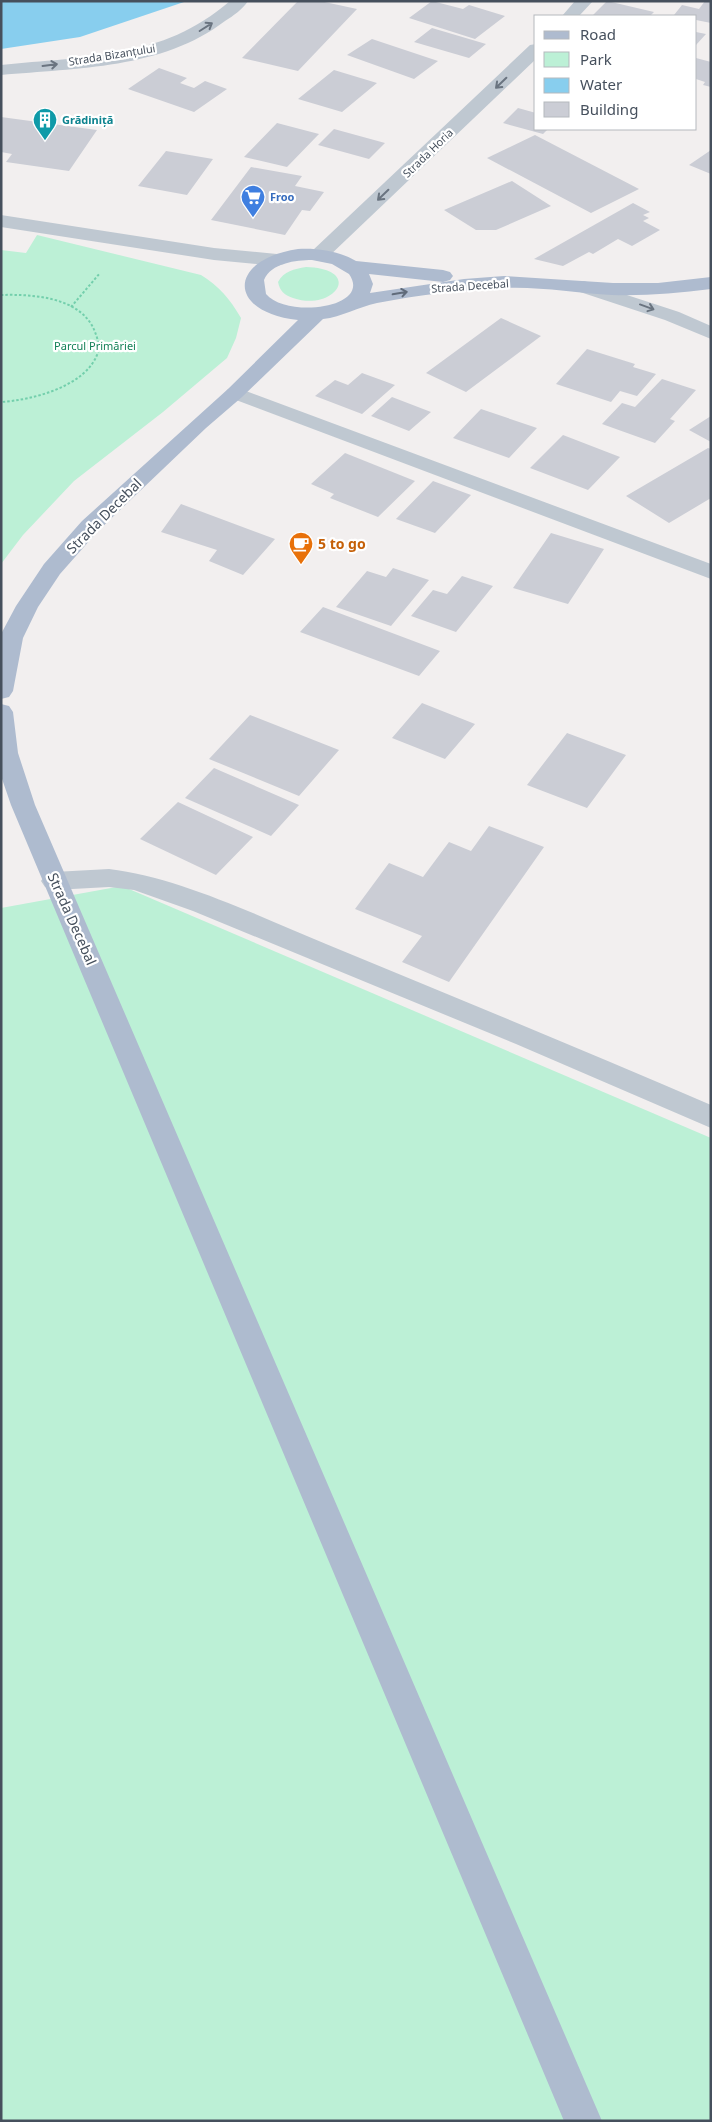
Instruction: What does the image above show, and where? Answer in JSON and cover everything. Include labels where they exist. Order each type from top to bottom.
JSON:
[{"type":"main road","points":[[317,314],[291,314],[261,301],[255,292],[253,284],[259,271],[277,260],[290,256],[319,255],[343,261],[359,272],[363,287],[360,295],[352,303]]},
{"type":"main road","points":[[352,266],[504,282]]},
{"type":"main road","name":"Strada Decebal","points":[[1,691],[11,638],[27,606],[52,569],[90,526],[235,393],[317,314],[333,312],[352,303],[406,292],[504,282],[658,289],[711,283]]},
{"type":"main road","name":"Strada Decebal","points":[[255,373],[271,334],[272,321],[269,306]]},
{"type":"main road","name":"Strada Decebal","points":[[1,712],[6,753],[23,805],[583,2121]]},
{"type":"street","name":"Strada Bizanțului","points":[[1,70],[120,56],[160,48],[198,32],[222,17],[240,1]]},
{"type":"street","points":[[571,15],[585,1]]},
{"type":"street","name":"Strada Horia","points":[[319,255],[534,51]]},
{"type":"street","points":[[1,221],[186,250],[277,260]]},
{"type":"street","points":[[186,250],[228,267],[253,284]]},
{"type":"street","points":[[584,287],[711,331]]},
{"type":"street","points":[[658,289],[711,331]]},
{"type":"street","points":[[235,393],[711,572]]},
{"type":"street","points":[[54,880],[109,878],[136,881],[193,901],[526,1037],[711,1117]]},
{"type":"path","points":[[1,295],[15,294],[46,298],[71,307],[90,321],[98,337],[97,354],[85,371],[65,386],[38,396],[1,402]]},
{"type":"green space","name":"Parcul Primăriei","points":[[37,235],[201,275],[224,294],[241,318],[236,338],[227,358],[163,412],[74,481],[23,535],[1,564],[1,250],[26,253]]},
{"type":"green space","points":[[306,267],[324,269],[335,275],[339,281],[337,288],[331,295],[308,301],[293,298],[281,290],[278,282],[283,275]]},
{"type":"green space","points":[[122,886],[711,1138],[711,2121],[1,2121],[1,908]]},
{"type":"water","points":[[1,1],[187,1],[80,37],[1,49]]},
{"type":"building","points":[[298,1],[320,1],[357,9],[298,71],[242,58]]},
{"type":"building","points":[[432,1],[463,9],[469,5],[505,16],[475,39],[409,18]]},
{"type":"building","points":[[607,1],[654,12],[651,15],[593,15]]},
{"type":"building","points":[[705,1],[711,1],[711,23],[697,20],[697,15],[674,15],[682,5],[699,9]]},
{"type":"building","points":[[432,28],[486,44],[469,58],[414,42]]},
{"type":"building","points":[[697,32],[706,34],[697,44]]},
{"type":"building","points":[[372,39],[438,61],[414,79],[347,55]]},
{"type":"building","points":[[697,58],[711,62],[711,87],[703,85],[705,82],[697,79]]},
{"type":"building","points":[[159,68],[187,78],[180,83],[194,88],[205,81],[227,89],[194,112],[128,89]]},
{"type":"building","points":[[334,70],[377,83],[342,112],[298,99]]},
{"type":"building","points":[[518,108],[534,112],[534,130],[547,130],[543,134],[503,123]]},
{"type":"building","name":"Grădiniță","points":[[1,117],[97,130],[69,171],[6,162],[12,154],[1,152]]},
{"type":"building","points":[[277,123],[319,134],[287,167],[244,157]]},
{"type":"building","points":[[334,129],[385,143],[369,159],[318,145]]},
{"type":"building","points":[[535,135],[639,189],[591,213],[487,158]]},
{"type":"building","points":[[711,150],[711,174],[689,165]]},
{"type":"building","points":[[166,151],[213,159],[187,195],[138,186]]},
{"type":"building","points":[[251,167],[302,176],[295,186],[324,192],[310,211],[302,210],[285,235],[211,220]]},
{"type":"building","points":[[512,181],[551,206],[496,230],[476,230],[444,210]]},
{"type":"building","points":[[633,203],[650,212],[643,215],[649,218],[643,221],[660,230],[632,246],[618,239],[593,254],[589,252],[563,266],[534,259]]},
{"type":"building","points":[[501,318],[541,336],[466,392],[426,373]]},
{"type":"building","points":[[587,349],[635,364],[633,367],[656,374],[637,396],[620,391],[611,402],[556,384]]},
{"type":"building","points":[[362,373],[395,385],[362,414],[315,396],[335,380],[348,385]]},
{"type":"building","points":[[662,379],[696,390],[670,419],[675,421],[655,443],[602,424],[622,403],[635,407]]},
{"type":"building","points":[[392,397],[431,412],[409,431],[371,416]]},
{"type":"building","points":[[481,409],[537,428],[509,458],[453,438]]},
{"type":"building","points":[[711,416],[711,442],[689,430]]},
{"type":"building","points":[[563,435],[620,457],[588,490],[530,468]]},
{"type":"building","points":[[708,448],[711,449],[711,498],[669,523],[626,496]]},
{"type":"building","points":[[345,453],[415,481],[378,517],[330,498],[334,494],[311,484]]},
{"type":"building","points":[[433,481],[471,495],[435,533],[396,519]]},
{"type":"building","points":[[181,504],[275,539],[243,575],[209,561],[217,550],[161,532]]},
{"type":"building","points":[[551,533],[604,549],[568,604],[513,588]]},
{"type":"building","points":[[393,568],[429,580],[391,626],[336,607],[367,571],[386,577]]},
{"type":"building","points":[[462,576],[493,586],[456,632],[411,616],[433,590],[447,594]]},
{"type":"building","points":[[323,607],[440,651],[419,676],[300,632]]},
{"type":"building","points":[[422,703],[475,724],[445,759],[392,738]]},
{"type":"building","points":[[250,715],[339,750],[299,796],[209,759]]},
{"type":"building","points":[[567,733],[626,755],[587,808],[527,785]]},
{"type":"building","points":[[214,768],[299,805],[271,836],[185,798]]},
{"type":"building","points":[[178,802],[253,837],[216,875],[140,839]]},
{"type":"building","points":[[489,826],[544,847],[449,982],[402,962],[422,936],[355,909],[389,863],[423,877],[449,842],[471,851]]},
{"type":"place","name":"Grădiniță","points":[[45,141]]},
{"type":"place","name":"Froo","points":[[253,218]]},
{"type":"place","name":"5 to go","points":[[301,565]]}]
